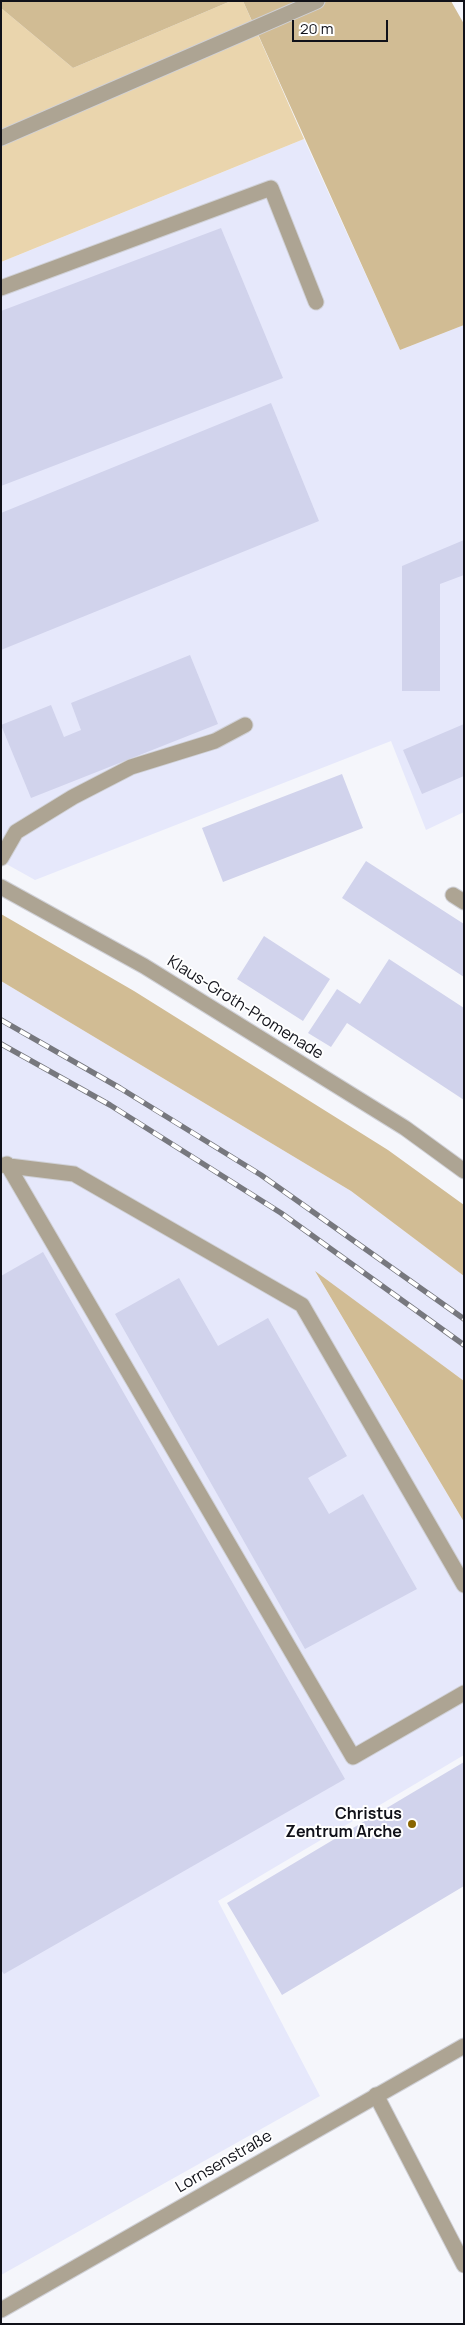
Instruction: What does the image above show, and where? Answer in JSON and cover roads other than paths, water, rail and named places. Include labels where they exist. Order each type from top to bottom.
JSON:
[{"type":"street","points":[[1,138],[317,1]]},
{"type":"street","points":[[1,288],[271,188],[316,302]]},
{"type":"street","points":[[1,858],[16,832],[72,797],[131,767],[215,741],[244,725]]},
{"type":"street","name":"Klaus-Groth-Promenade","points":[[1,887],[144,966],[405,1128],[464,1171]]},
{"type":"street","points":[[4,1165],[74,1174],[302,1305],[464,1585]]},
{"type":"street","points":[[4,1165],[353,1757],[464,1692]]},
{"type":"street","name":"Lornsenstraße","points":[[1,2310],[464,2046]]},
{"type":"street","points":[[376,2095],[464,2265]]},
{"type":"railway","points":[[1,1020],[120,1088],[261,1175],[464,1319]]},
{"type":"railway","points":[[1,1044],[110,1105],[281,1213],[464,1345]]},
{"type":"place","name":"Christus Zentrum Arche","points":[[412,1824]]}]
